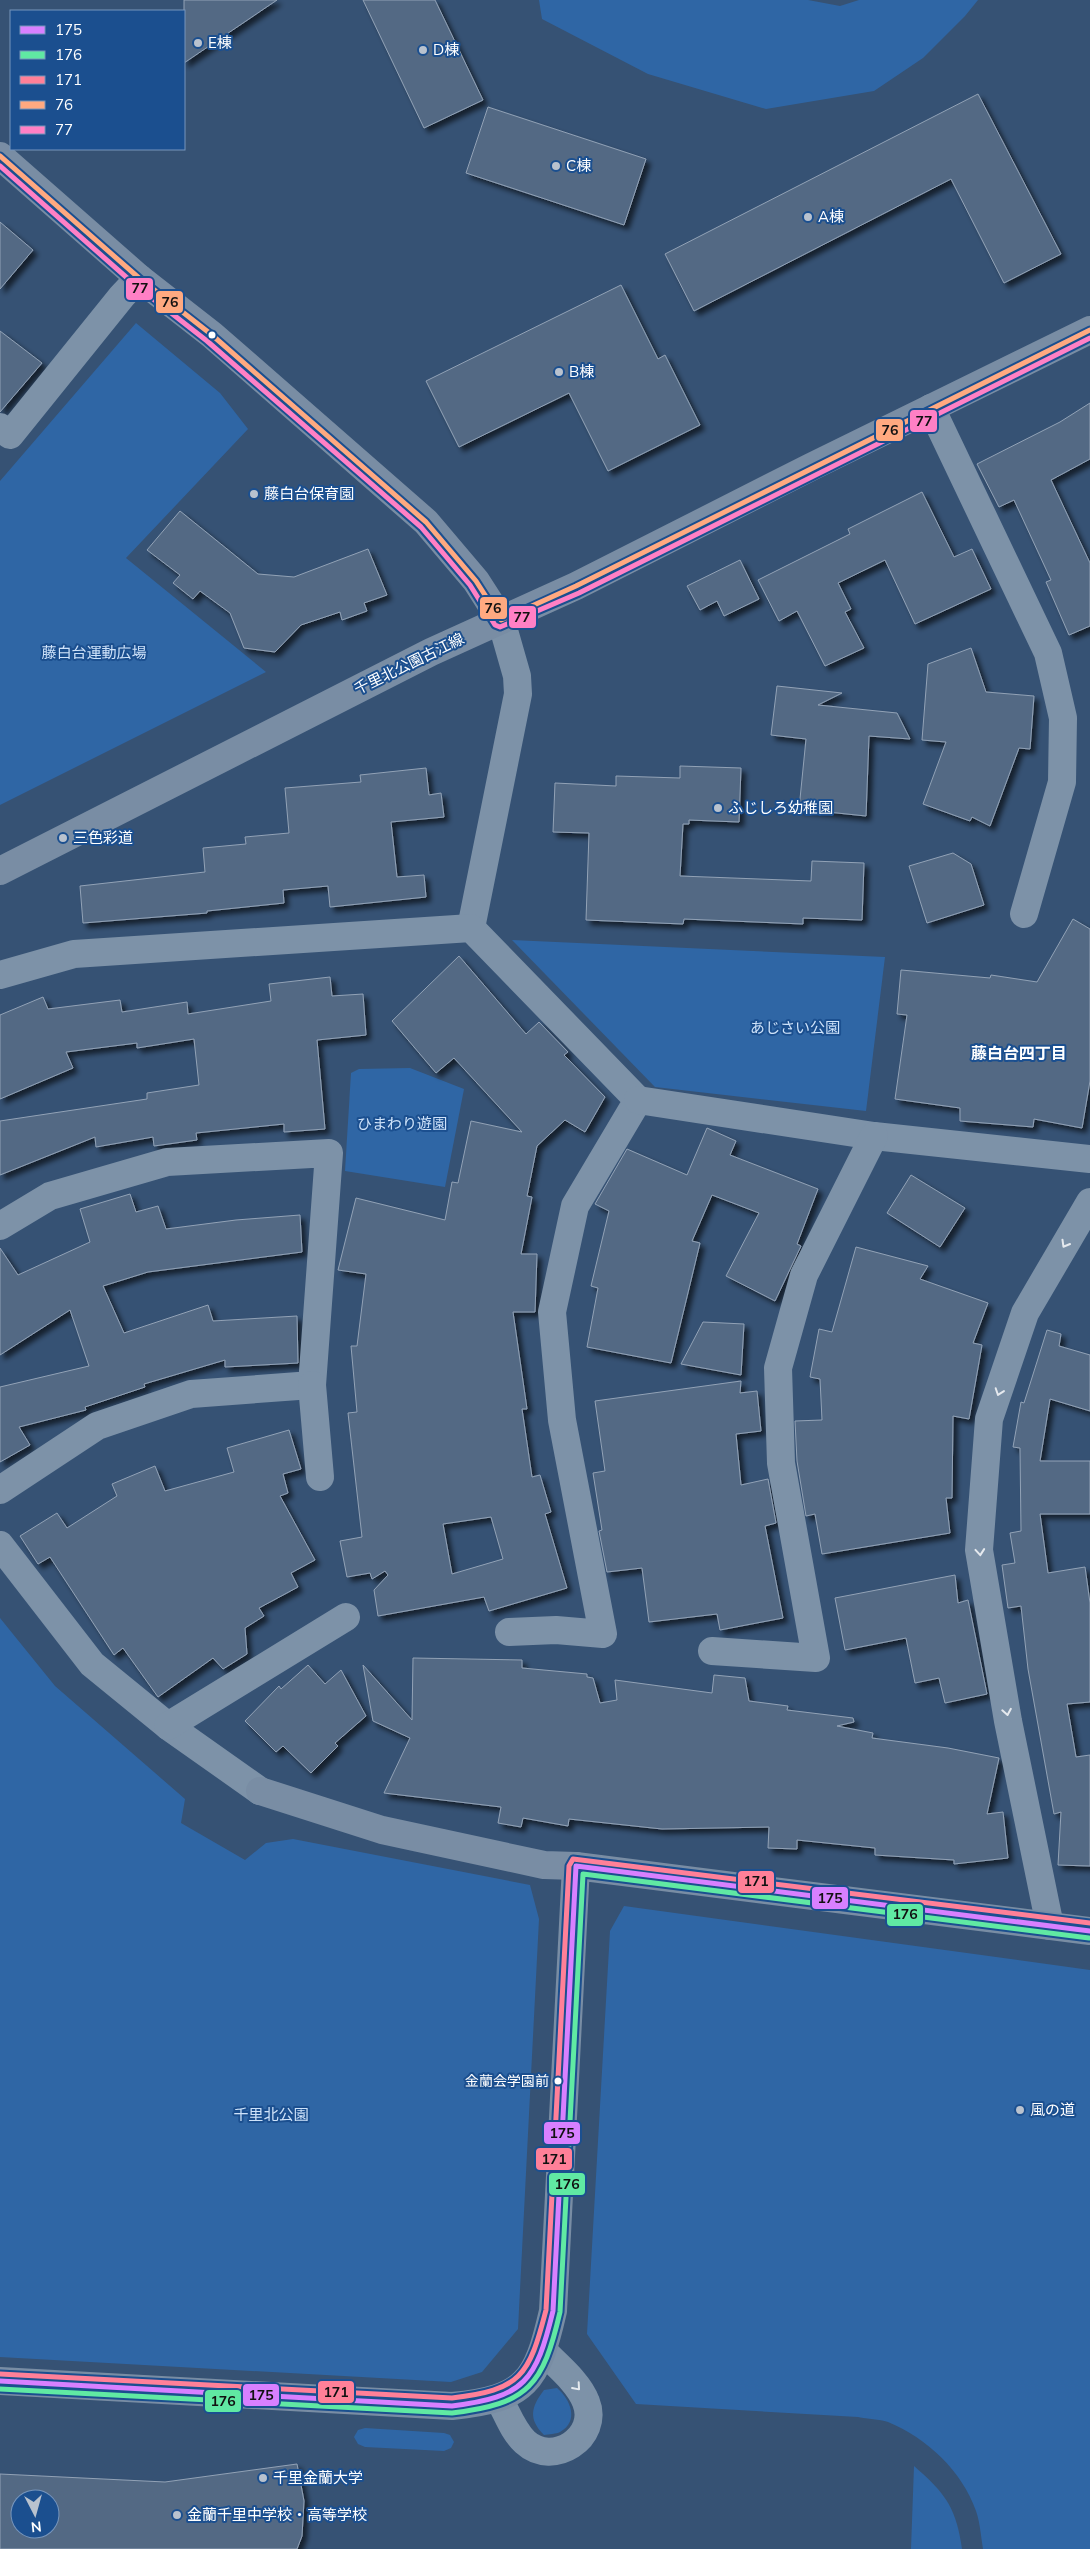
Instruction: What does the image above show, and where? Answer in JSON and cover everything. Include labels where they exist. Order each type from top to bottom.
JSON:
[{"type":"street","points":[[0,156],[139,278],[212,336],[426,522],[476,581],[501,620],[517,676],[518,694],[471,928]]},
{"type":"street","points":[[0,428],[10,435],[122,296],[139,278]]},
{"type":"street","name":"千里北公園古江線","points":[[0,871],[422,656],[576,586],[1090,330]]},
{"type":"street","points":[[931,408],[1048,653],[1063,718],[1062,782],[1024,914]]},
{"type":"street","points":[[0,975],[74,954],[471,928],[638,1100],[874,1136],[1090,1160]]},
{"type":"street","points":[[509,1632],[556,1630],[603,1634],[562,1420],[552,1312],[575,1206],[638,1100]]},
{"type":"street","points":[[712,1651],[816,1658],[782,1463],[778,1368],[804,1275],[874,1136]]},
{"type":"street","points":[[0,1226],[50,1196],[167,1162],[329,1153],[312,1385],[320,1477]]},
{"type":"street","points":[[1050,1926],[1008,1721],[979,1550],[989,1419],[1025,1313],[1090,1202]]},
{"type":"street","points":[[0,1490],[97,1426],[191,1394],[312,1385]]},
{"type":"street","points":[[0,1545],[92,1664],[168,1726],[260,1791],[382,1830],[544,1865],[576,1866],[1090,1931]]},
{"type":"street","points":[[168,1726],[346,1617]]},
{"type":"street","points":[[0,2381],[452,2406],[499,2399],[525,2382],[537,2367],[544,2352],[553,2311],[576,1866]]},
{"type":"street","points":[[499,2399],[525,2442],[538,2450],[548,2453],[572,2446],[586,2428],[589,2416],[588,2404],[583,2394],[544,2352]]},
{"type":"green space","points":[[539,0],[808,0],[840,6],[859,0],[978,0],[965,16],[923,58],[874,91],[766,109],[648,74],[542,19]]},
{"type":"green space","name":"藤白台運動広場","points":[[136,323],[220,393],[248,429],[126,558],[266,672],[0,805],[0,481]]},
{"type":"green space","name":"あじさい公園","points":[[512,940],[885,957],[866,1111],[655,1087]]},
{"type":"green space","name":"ひまわり遊園","points":[[410,1068],[464,1089],[445,1187],[345,1171],[351,1073],[359,1069]]},
{"type":"green space","name":"千里北公園","points":[[0,1618],[55,1686],[185,1799],[181,1823],[245,1860],[266,1843],[293,1839],[530,1885],[539,1919],[518,2329],[482,2372],[451,2382],[0,2357]]},
{"type":"green space","points":[[624,1906],[1090,1970],[1090,2549],[983,2549],[976,2511],[962,2482],[952,2469],[929,2447],[916,2437],[888,2422],[858,2417],[636,2404],[587,2334],[610,1931]]},
{"type":"green space","points":[[557,2388],[569,2404],[571,2410],[570,2422],[560,2432],[544,2435],[535,2424],[534,2407],[544,2390]]},
{"type":"green space","points":[[365,2428],[444,2433],[450,2435],[454,2442],[451,2448],[444,2451],[365,2447],[358,2444],[354,2437],[358,2430]]},
{"type":"green space","points":[[914,2466],[934,2484],[947,2502],[956,2522],[962,2549],[911,2549]]},
{"type":"building","name":"E棟","points":[[184,0],[277,0],[185,62]]},
{"type":"building","name":"D棟","points":[[363,0],[435,0],[483,100],[424,128]]},
{"type":"building","name":"A棟","points":[[978,94],[1061,254],[1004,283],[951,179],[694,311],[665,254]]},
{"type":"building","name":"C棟","points":[[488,107],[646,159],[624,225],[466,173]]},
{"type":"building","points":[[0,222],[33,250],[0,289]]},
{"type":"building","name":"B棟","points":[[621,285],[658,359],[665,355],[700,425],[608,471],[569,393],[459,447],[426,381]]},
{"type":"building","points":[[0,331],[42,363],[0,412]]},
{"type":"building","points":[[1090,403],[1090,459],[1051,480],[1090,563],[1090,626],[1069,635],[1046,582],[1051,580],[1014,500],[999,507],[977,464],[1060,422]]},
{"type":"building","points":[[922,492],[954,557],[972,549],[991,589],[915,624],[885,560],[838,583],[851,609],[845,612],[864,648],[825,666],[797,611],[779,621],[758,580],[850,534],[848,529]]},
{"type":"building","points":[[180,511],[258,574],[294,577],[368,549],[387,595],[364,603],[367,611],[342,620],[340,612],[301,625],[275,652],[244,648],[230,613],[200,591],[193,599],[173,583],[180,575],[147,550]]},
{"type":"building","points":[[740,560],[759,599],[724,616],[717,601],[700,610],[687,586]]},
{"type":"building","points":[[971,648],[986,692],[1034,696],[1030,749],[1019,748],[990,826],[972,817],[970,821],[923,804],[946,742],[922,740],[928,664]]},
{"type":"building","points":[[777,686],[842,693],[818,705],[897,713],[910,739],[869,736],[866,816],[799,809],[806,739],[771,735]]},
{"type":"building","points":[[680,766],[741,768],[739,822],[689,820],[689,824],[683,824],[680,876],[811,881],[812,861],[864,863],[862,920],[803,918],[803,924],[684,919],[683,924],[586,920],[589,833],[553,832],[555,783],[616,786],[616,776],[680,778]]},
{"type":"building","points":[[426,768],[429,795],[441,793],[444,817],[391,822],[397,877],[424,875],[426,897],[330,907],[328,886],[283,890],[284,903],[207,911],[207,913],[83,923],[80,886],[205,872],[203,848],[246,844],[245,837],[289,833],[285,788],[361,782],[360,775]]},
{"type":"building","points":[[953,853],[971,864],[984,905],[927,923],[909,866]]},
{"type":"building","points":[[1073,919],[1090,929],[1090,1081],[1082,1128],[1034,1119],[1033,1127],[960,1121],[960,1108],[895,1099],[907,1015],[897,1014],[901,970],[990,978],[991,975],[1037,982]]},
{"type":"building","points":[[459,956],[526,1034],[539,1022],[568,1052],[564,1055],[605,1097],[585,1132],[565,1120],[537,1146],[527,1196],[532,1197],[521,1254],[537,1254],[535,1312],[513,1312],[527,1409],[522,1409],[532,1477],[540,1475],[551,1512],[545,1514],[567,1588],[489,1611],[484,1597],[378,1616],[374,1590],[388,1575],[385,1571],[372,1579],[370,1573],[347,1577],[340,1541],[362,1537],[348,1413],[357,1412],[351,1346],[357,1346],[366,1274],[338,1270],[356,1198],[445,1220],[452,1182],[458,1183],[471,1121],[522,1132],[454,1058],[436,1073],[392,1021]],"holes":[[[491,1517],[503,1559],[452,1574],[443,1524]]]},
{"type":"building","points":[[330,977],[332,996],[363,994],[366,1035],[317,1040],[325,1129],[284,1132],[284,1124],[196,1133],[197,1140],[154,1146],[153,1137],[96,1147],[95,1137],[0,1175],[0,1121],[147,1099],[147,1093],[199,1085],[194,1039],[137,1048],[137,1043],[66,1052],[73,1068],[0,1099],[0,1015],[43,997],[48,1009],[120,1000],[122,1012],[187,1002],[188,1014],[271,1001],[269,984]]},
{"type":"building","points":[[707,1128],[736,1141],[730,1155],[818,1189],[797,1244],[801,1246],[775,1301],[726,1276],[759,1213],[712,1195],[692,1241],[700,1243],[671,1363],[587,1347],[598,1288],[591,1286],[609,1211],[595,1204],[627,1149],[687,1175]]},
{"type":"building","points":[[911,1175],[965,1208],[940,1247],[887,1213]]},
{"type":"building","points":[[130,1194],[136,1212],[158,1206],[166,1229],[236,1220],[300,1215],[302,1252],[148,1272],[103,1286],[124,1333],[208,1305],[213,1321],[297,1316],[298,1363],[225,1367],[225,1360],[144,1384],[145,1387],[85,1407],[86,1410],[19,1427],[30,1445],[0,1462],[0,1387],[89,1366],[70,1310],[0,1355],[0,1248],[18,1275],[90,1242],[80,1209]]},
{"type":"building","points":[[856,1247],[928,1266],[920,1279],[988,1303],[973,1343],[982,1345],[969,1419],[953,1416],[952,1498],[946,1498],[950,1533],[822,1554],[815,1514],[806,1516],[797,1461],[795,1421],[822,1420],[820,1379],[810,1377],[819,1329],[832,1332]]},
{"type":"building","points":[[703,1322],[744,1324],[741,1375],[681,1364]]},
{"type":"building","points":[[1047,1330],[1061,1334],[1059,1346],[1090,1355],[1090,1411],[1050,1399],[1040,1461],[1090,1461],[1090,1514],[1040,1514],[1048,1573],[1085,1567],[1090,1603],[1090,1702],[1067,1704],[1076,1757],[1090,1755],[1090,1866],[1058,1865],[1061,1812],[1054,1814],[1028,1669],[1021,1606],[1008,1608],[1002,1565],[1015,1563],[1010,1533],[1021,1531],[1020,1448],[1013,1447],[1021,1402],[1024,1403]]},
{"type":"building","points":[[741,1381],[740,1393],[757,1391],[761,1431],[736,1434],[741,1485],[768,1479],[776,1523],[765,1526],[783,1618],[720,1630],[717,1614],[649,1622],[642,1568],[607,1572],[599,1531],[602,1530],[593,1473],[605,1471],[595,1401]]},
{"type":"building","points":[[289,1430],[301,1469],[283,1474],[288,1493],[280,1496],[315,1560],[291,1573],[298,1587],[259,1608],[264,1616],[245,1628],[247,1654],[223,1669],[213,1658],[158,1697],[123,1648],[114,1655],[50,1557],[38,1564],[20,1536],[57,1513],[67,1528],[117,1496],[112,1484],[155,1466],[165,1491],[234,1472],[227,1448]]},
{"type":"building","points":[[955,1575],[958,1603],[968,1600],[987,1694],[945,1703],[939,1678],[915,1683],[906,1638],[845,1650],[835,1598]]},
{"type":"building","points":[[413,1658],[522,1660],[522,1668],[587,1674],[587,1677],[593,1678],[600,1703],[617,1700],[615,1680],[712,1693],[714,1675],[745,1678],[749,1701],[788,1706],[787,1710],[853,1718],[854,1722],[837,1726],[873,1733],[872,1738],[948,1748],[999,1758],[987,1814],[1003,1812],[1008,1858],[954,1864],[954,1860],[875,1855],[875,1848],[797,1840],[797,1849],[768,1848],[769,1827],[662,1829],[569,1819],[568,1826],[523,1818],[521,1827],[498,1823],[501,1807],[384,1793],[410,1738],[373,1721],[363,1665],[412,1720]]},
{"type":"building","points":[[308,1665],[325,1684],[341,1670],[366,1716],[335,1743],[338,1746],[311,1773],[283,1746],[276,1752],[245,1721],[279,1686],[281,1689]]},
{"type":"building","name":"金蘭千里中学校・高等学校","points":[[297,2464],[304,2501],[302,2536],[297,2549],[0,2549],[0,2474],[165,2482]]},
{"type":"transit line","name":"76","points":[[0,156],[139,278],[212,335],[426,522],[476,581],[501,620],[576,586],[1090,330]]},
{"type":"transit line","name":"77","points":[[0,166],[134,284],[207,341],[421,527],[470,585],[495,625],[500,627],[579,593],[1090,338]]},
{"type":"transit line","name":"171","points":[[0,2374],[452,2398],[493,2390],[508,2384],[518,2376],[527,2365],[534,2350],[546,2310],[569,1866],[573,1859],[1090,1923]]},
{"type":"transit line","name":"175","points":[[0,2381],[452,2406],[496,2397],[512,2390],[524,2381],[533,2369],[540,2354],[553,2311],[576,1866],[1090,1931]]},
{"type":"transit line","name":"176","points":[[0,2389],[452,2413],[499,2404],[516,2396],[528,2386],[539,2374],[547,2357],[560,2312],[583,1874],[1089,1938]]},
{"type":"place","name":"E棟","points":[[198,43]]},
{"type":"place","name":"D棟","points":[[423,50]]},
{"type":"place","name":"C棟","points":[[556,166]]},
{"type":"place","name":"A棟","points":[[808,217]]},
{"type":"place","name":"B棟","points":[[559,372]]},
{"type":"place","name":"藤白台保育園","points":[[254,494]]},
{"type":"place","name":"ふじしろ幼稚園","points":[[718,808]]},
{"type":"place","name":"三色彩道","points":[[63,838]]},
{"type":"place","name":"金蘭会学園前","points":[[558,2081]]},
{"type":"place","name":"風の道","points":[[1020,2110]]},
{"type":"place","name":"千里金蘭大学","points":[[263,2478]]},
{"type":"place","name":"金蘭千里中学校・高等学校","points":[[177,2515]]},
{"type":"district","name":"藤白台四丁目","points":[[1019,1053]]}]
